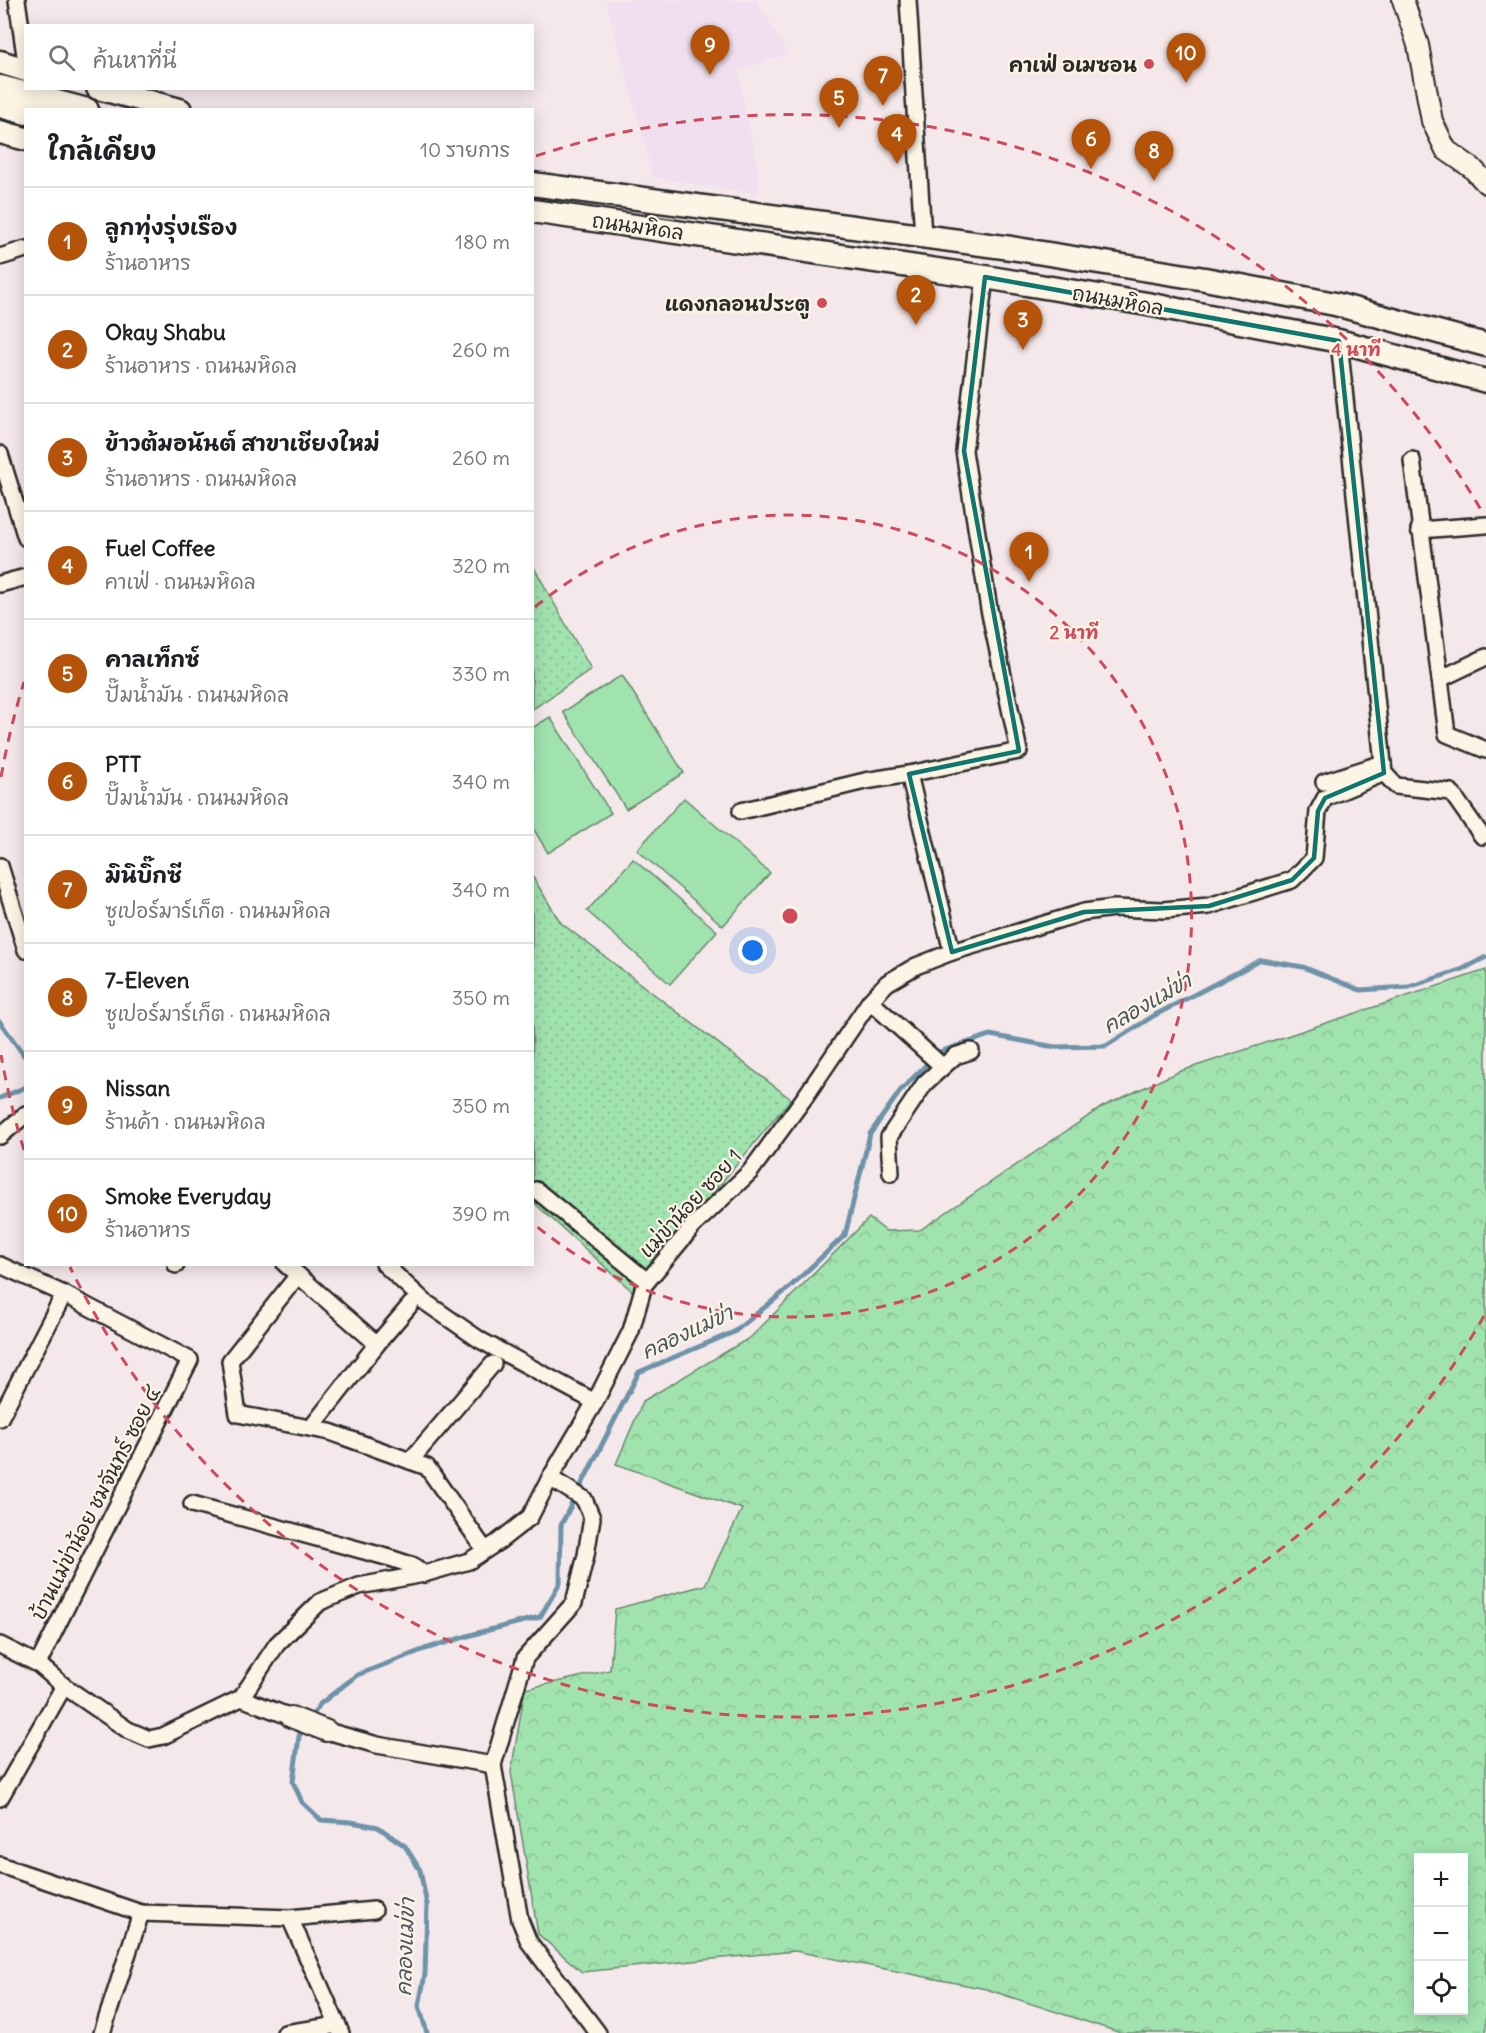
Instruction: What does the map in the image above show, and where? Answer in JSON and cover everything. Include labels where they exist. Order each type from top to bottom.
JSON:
[{"type":"main road","points":[[0,62],[24,69]]},
{"type":"main road","points":[[0,87],[79,108]]},
{"type":"main road","points":[[105,90],[173,108]]},
{"type":"main road","points":[[0,106],[24,112]]},
{"type":"main road","points":[[0,132],[24,138]]},
{"type":"main road","name":"ถนนมหิดล","points":[[534,184],[923,236],[1205,279],[1335,304],[1486,345]]},
{"type":"main road","name":"ถนนมหิดล","points":[[534,211],[985,277],[1147,304],[1339,341],[1486,381]]},
{"type":"street","points":[[17,0],[24,48]]},
{"type":"street","points":[[908,0],[923,236]]},
{"type":"street","points":[[1403,0],[1418,45],[1432,121],[1446,150],[1472,168],[1486,183]]},
{"type":"street","points":[[0,257],[24,250]]},
{"type":"street","points":[[741,811],[865,781],[1019,751],[989,609],[964,451],[985,277]]},
{"type":"street","points":[[1339,341],[1383,768],[1395,786],[1451,792],[1482,836]]},
{"type":"street","points":[[0,454],[24,532]]},
{"type":"street","points":[[1412,460],[1419,530],[1447,734],[1486,750]]},
{"type":"street","points":[[1419,530],[1486,525]]},
{"type":"street","points":[[0,584],[24,578]]},
{"type":"street","points":[[1440,680],[1486,657]]},
{"type":"street","points":[[1324,782],[1383,768]]},
{"type":"street","name":"แม่ข่าน้อย ซอย 1","points":[[241,1698],[277,1644],[320,1602],[359,1586],[424,1574],[469,1561],[530,1517],[595,1402],[631,1331],[644,1285],[694,1225],[750,1172],[805,1097],[870,1001],[887,983],[952,952],[1084,912],[1114,908],[1163,910],[1209,906],[1292,880],[1314,858],[1318,811],[1325,798],[1383,768]]},
{"type":"street","points":[[909,774],[952,952]]},
{"type":"street","points":[[0,866],[24,944]]},
{"type":"street","points":[[870,1001],[942,1066]]},
{"type":"street","points":[[891,1173],[889,1137],[925,1083],[955,1056],[971,1052]]},
{"type":"street","points":[[0,1136],[24,1116]]},
{"type":"street","points":[[536,1190],[647,1281]]},
{"type":"street","points":[[0,1265],[64,1294],[0,1418]]},
{"type":"street","points":[[287,1266],[376,1344]]},
{"type":"street","points":[[386,1266],[425,1302],[480,1340],[595,1402]]},
{"type":"street","points":[[298,1275],[230,1361],[238,1414],[330,1432],[427,1467],[485,1550]]},
{"type":"street","name":"บ้านแม่ข่าน้อย ชมจันทร์ ซอย ๔","points":[[38,1664],[190,1360],[64,1294]]},
{"type":"street","points":[[311,1428],[376,1344],[411,1304]]},
{"type":"street","points":[[410,1461],[493,1364]]},
{"type":"street","points":[[550,1478],[584,1499],[592,1518],[586,1555],[574,1603],[525,1658],[494,1765],[520,1920],[529,1942],[598,2033]]},
{"type":"street","points":[[192,1504],[390,1558],[414,1566],[424,1574]]},
{"type":"street","points":[[0,1645],[38,1664],[64,1686],[128,1730],[149,1739],[163,1736],[241,1698],[327,1731],[377,1745],[494,1765]]},
{"type":"street","points":[[0,1798],[64,1686]]},
{"type":"street","points":[[0,1866],[141,1913],[290,1918],[374,1910]]},
{"type":"street","points":[[102,2033],[141,1913]]},
{"type":"street","points":[[285,2033],[339,2029],[290,1918]]},
{"type":"highlighted area","points":[[985,277],[1339,341],[1384,773],[1325,798],[1318,811],[1314,858],[1292,880],[1209,906],[1084,912],[952,952],[909,774],[1019,751],[964,451]]},
{"type":"shaded area","points":[[606,0],[757,0],[788,54],[738,71],[759,176],[758,194],[653,177]]},
{"type":"green space","points":[[534,568],[591,669],[534,708]]},
{"type":"green space","points":[[622,675],[684,773],[626,809],[563,712]]},
{"type":"green space","points":[[550,717],[611,813],[548,853],[534,830],[534,727]]},
{"type":"green space","points":[[684,798],[770,873],[723,926],[637,850]]},
{"type":"green space","points":[[633,859],[717,931],[670,984],[587,911]]},
{"type":"green space","points":[[534,879],[561,923],[791,1099],[632,1291],[534,1203]]},
{"type":"green space","points":[[1486,970],[1486,2033],[1121,2033],[986,1989],[795,1951],[582,1972],[538,1934],[511,1772],[525,1689],[610,1670],[615,1609],[705,1585],[742,1509],[616,1464],[643,1401],[751,1337],[869,1218],[886,1231],[920,1230],[1102,1107],[1178,1072]]},
{"type":"waterway","name":"คลองแม่ข่า","points":[[427,2033],[419,2006],[425,1974],[427,1905],[420,1870],[405,1846],[378,1827],[321,1820],[302,1802],[293,1782],[299,1736],[320,1704],[357,1675],[425,1649],[540,1617],[560,1583],[561,1525],[639,1372],[734,1332],[790,1287],[845,1235],[870,1134],[901,1090],[939,1052],[990,1035],[1055,1047],[1106,1046],[1155,1015],[1261,960],[1303,967],[1360,990],[1409,987],[1463,969],[1486,957]]},
{"type":"waterway","points":[[0,1022],[24,1055]]},
{"type":"waterway","points":[[0,1098],[24,1088]]},
{"type":"place","name":"คาเฟ่ อเมซอน","points":[[1149,64]]},
{"type":"place","name":"Nissan","points":[[710,75]]},
{"type":"place","name":"Smoke Everyday","points":[[1186,83]]},
{"type":"place","name":"มินิบิ๊กซี","points":[[883,106]]},
{"type":"place","name":"คาลเท็กซ์","points":[[839,128]]},
{"type":"place","name":"Fuel Coffee","points":[[897,164]]},
{"type":"place","name":"PTT","points":[[1091,169]]},
{"type":"place","name":"7-Eleven","points":[[1154,181]]},
{"type":"place","name":"แดงกลอนประตู","points":[[822,303]]},
{"type":"place","name":"Okay Shabu","points":[[916,325]]},
{"type":"place","name":"ข้าวต้มอนันต์ สาขาเชียงใหม่","points":[[1023,350]]},
{"type":"place","name":"ลูกทุ่งรุ่งเรือง","points":[[1029,582]]}]
